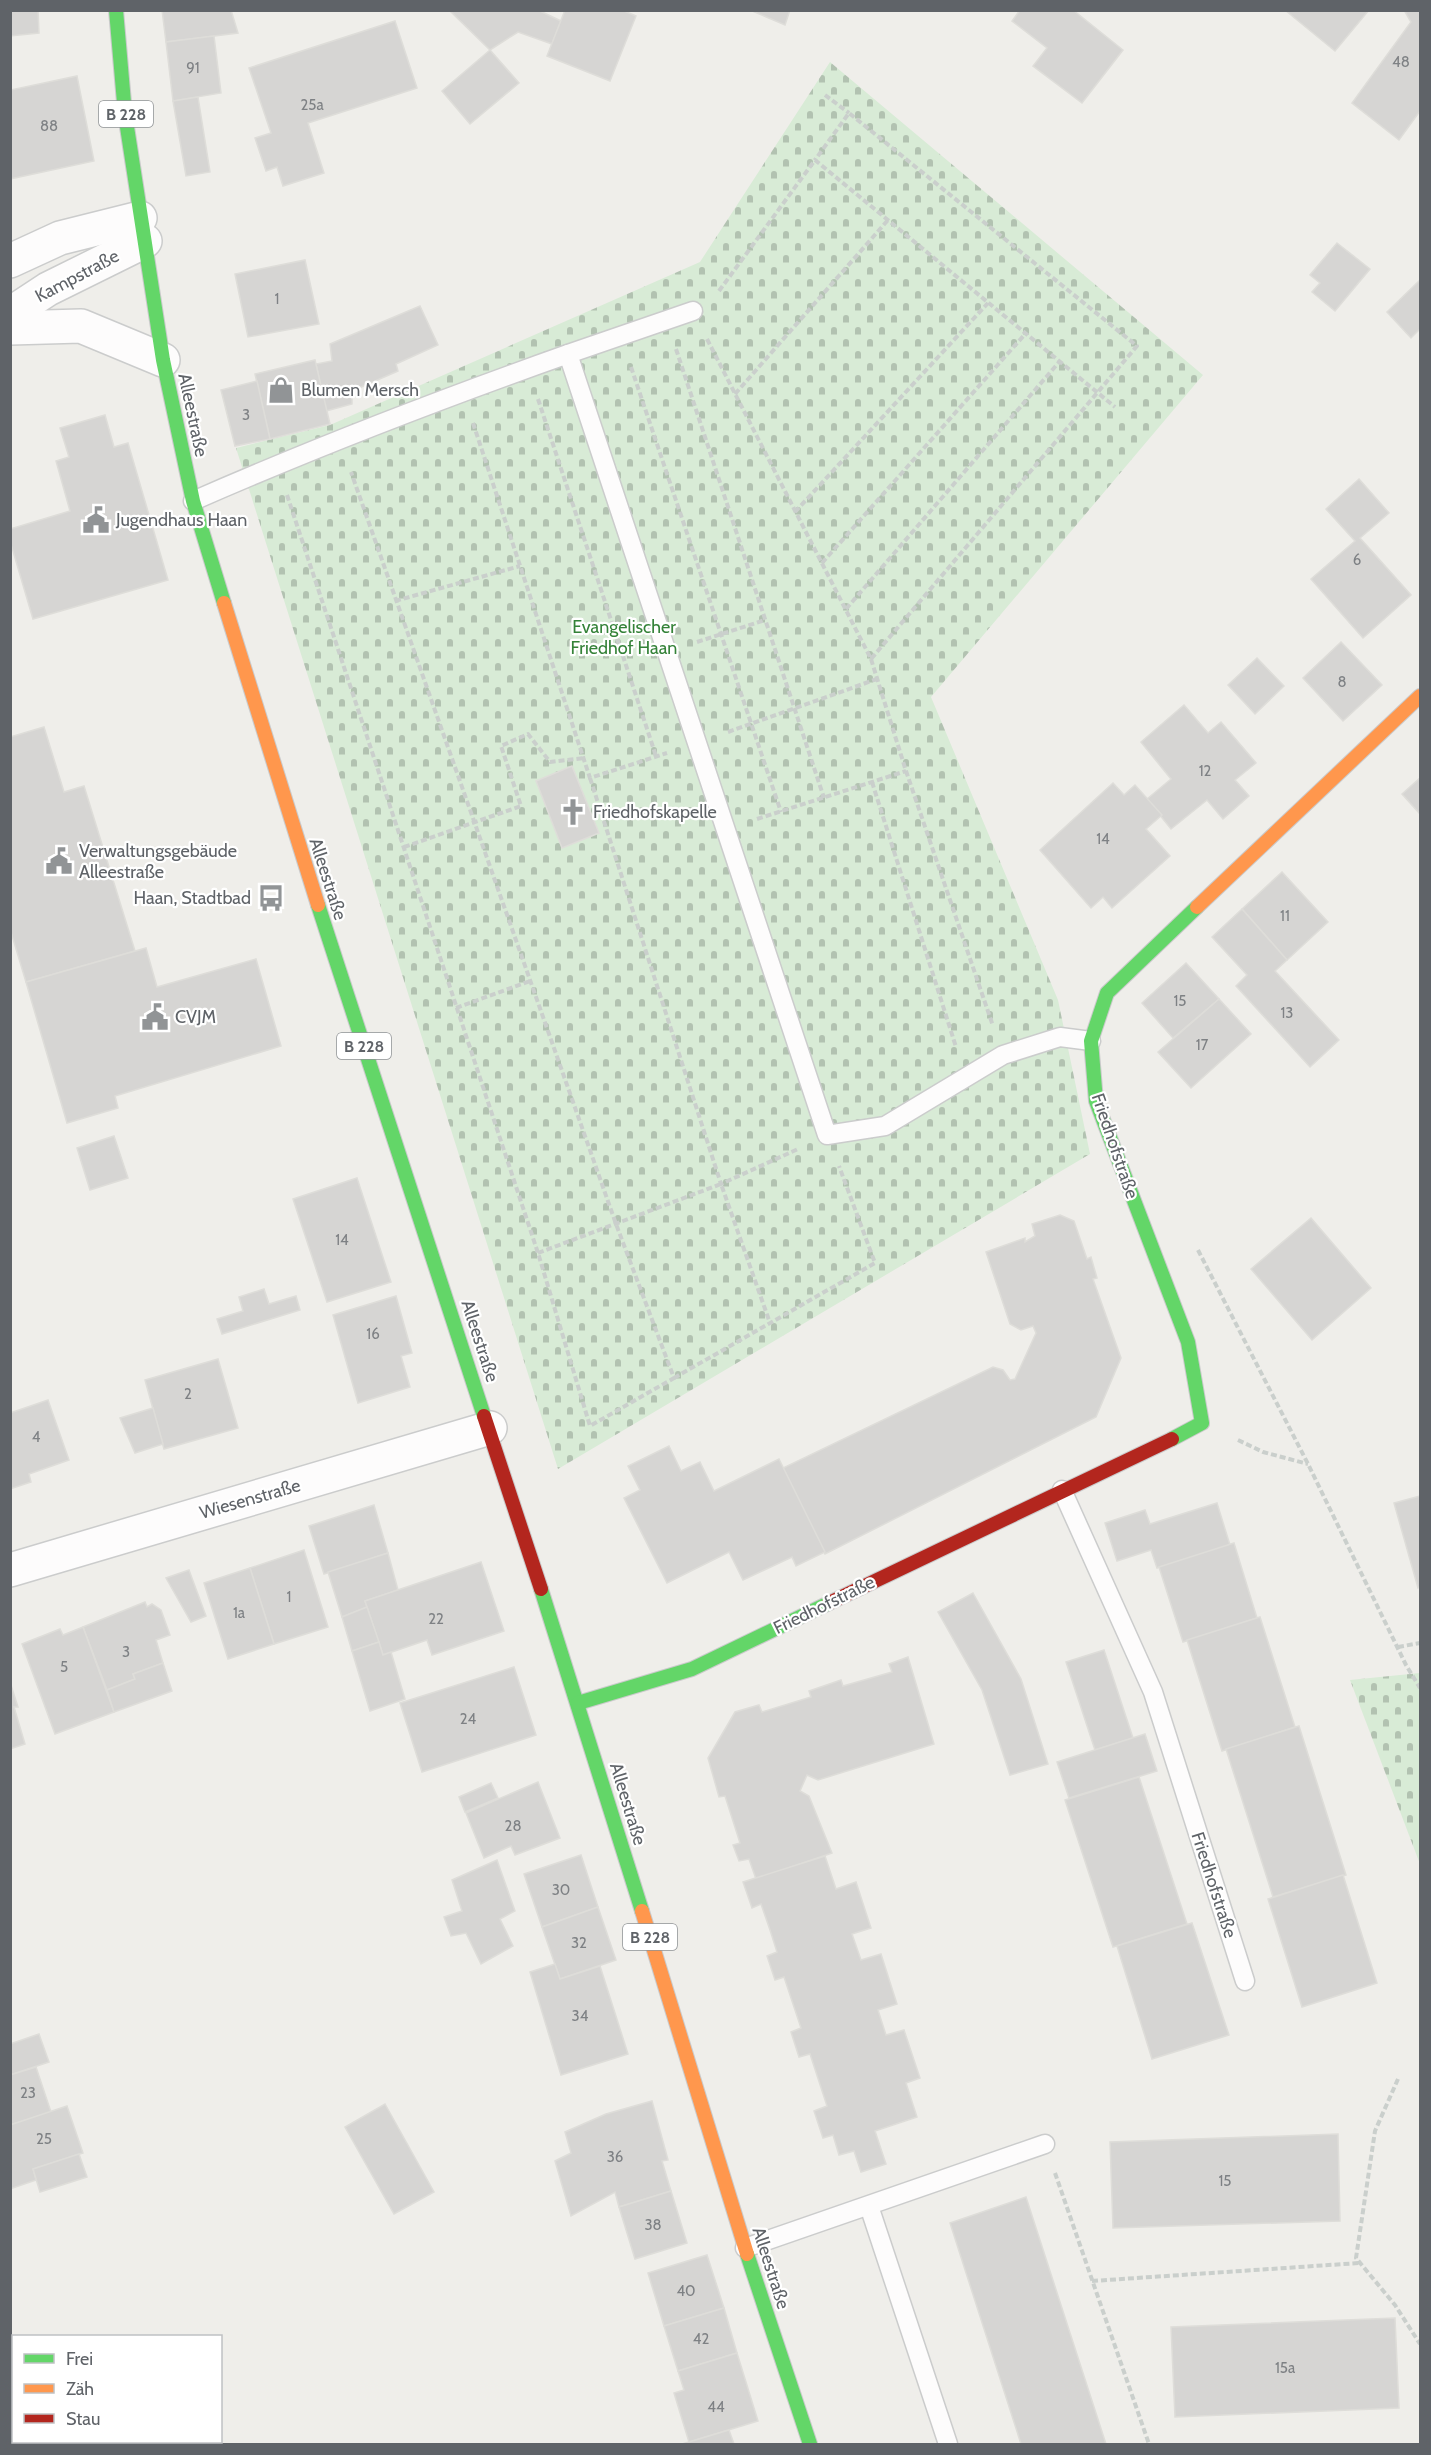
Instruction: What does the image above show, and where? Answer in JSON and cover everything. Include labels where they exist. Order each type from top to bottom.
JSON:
[{"type":"main road","name":"B 228","points":[[116,10],[125,114],[142,230]]},
{"type":"main road","name":"Alleestraße","points":[[142,230],[163,360],[193,501],[310,881],[578,1703],[745,2248],[810,2445]]},
{"type":"main road","name":"Friedhofstraße","points":[[578,1703],[692,1669],[1062,1490],[1150,1451],[1202,1423],[1188,1342],[1096,1101],[1091,1041],[1107,993],[1420,696]]},
{"type":"street","name":"Kampstraße","points":[[10,261],[60,238],[142,230]]},
{"type":"street","name":"Kampstraße","points":[[10,314],[142,230]]},
{"type":"street","name":"Kampstraße","points":[[10,328],[81,326],[163,360]]},
{"type":"street","name":"Wiesenstraße","points":[[10,1570],[490,1428]]},
{"type":"lane","points":[[193,501],[276,464],[463,391],[693,311]]},
{"type":"lane","points":[[568,354],[827,1136],[885,1126],[1003,1055],[1060,1037],[1091,1041]]},
{"type":"lane","name":"Friedhofstraße","points":[[1062,1490],[1153,1692],[1245,1981]]},
{"type":"lane","points":[[745,2248],[1045,2144]]},
{"type":"lane","points":[[869,2206],[948,2445]]},
{"type":"path","points":[[825,94],[1137,346],[872,659]]},
{"type":"path","points":[[849,113],[721,290],[693,311],[872,659],[906,771],[1003,1055]]},
{"type":"path","points":[[815,160],[1115,407]]},
{"type":"path","points":[[735,394],[888,220]]},
{"type":"path","points":[[795,512],[988,303]]},
{"type":"path","points":[[666,320],[824,798]]},
{"type":"path","points":[[822,563],[1026,333]]},
{"type":"path","points":[[620,335],[723,634],[781,812]]},
{"type":"path","points":[[846,609],[1060,361]]},
{"type":"path","points":[[528,404],[578,384]]},
{"type":"path","points":[[463,391],[721,1184],[770,1323]]},
{"type":"path","points":[[538,399],[656,756]]},
{"type":"path","points":[[463,428],[484,420]]},
{"type":"path","points":[[276,464],[538,1253],[590,1426],[875,1263],[827,1136],[721,1184],[538,1253]]},
{"type":"path","points":[[360,469],[350,473],[616,1224],[674,1378]]},
{"type":"path","points":[[395,601],[520,566]]},
{"type":"path","points":[[666,652],[765,620]]},
{"type":"path","points":[[590,778],[696,744],[878,679]]},
{"type":"path","points":[[404,847],[521,806],[501,746],[528,734],[550,762],[584,758]]},
{"type":"path","points":[[725,830],[906,771]]},
{"type":"path","points":[[872,782],[965,1077]]},
{"type":"path","points":[[456,1008],[530,981]]},
{"type":"path","points":[[1194,1242],[1308,1464],[1397,1647],[1420,1688]]},
{"type":"path","points":[[1263,1452],[1308,1464]]},
{"type":"path","points":[[1397,1647],[1420,1643]]},
{"type":"path","points":[[1398,2079],[1375,2132],[1356,2258],[1395,2305],[1420,2344]]},
{"type":"path","points":[[1045,2144],[1149,2445]]},
{"type":"path","points":[[1092,2281],[1359,2263]]},
{"type":"green space","name":"Evangelischer Friedhof Haan","points":[[830,62],[1203,375],[931,697],[1058,1000],[1090,1154],[558,1469],[236,448],[330,425],[700,262]]},
{"type":"green space","points":[[1420,1673],[1420,1864],[1350,1680]]},
{"type":"building","points":[[10,10],[38,10],[39,33],[10,36]]},
{"type":"building","points":[[162,10],[231,10],[238,33],[166,42]]},
{"type":"building","points":[[449,10],[538,10],[561,21],[552,44],[518,32],[490,50]]},
{"type":"building","points":[[565,10],[622,10],[636,16],[610,81],[547,56]]},
{"type":"building","points":[[750,10],[790,10],[785,25]]},
{"type":"building","points":[[1020,10],[1073,10],[1123,50],[1082,103],[1033,66],[1047,48],[1012,21]]},
{"type":"building","points":[[1285,10],[1369,10],[1335,51]]},
{"type":"building","points":[[1404,10],[1420,10],[1420,111],[1399,140],[1352,103],[1411,22]]},
{"type":"building","points":[[395,21],[417,88],[308,123],[324,173],[283,186],[277,167],[266,171],[255,138],[271,133],[249,68]]},
{"type":"building","points":[[214,36],[221,93],[173,101],[166,42]]},
{"type":"building","points":[[490,50],[519,83],[470,124],[442,91]]},
{"type":"building","points":[[77,76],[94,161],[10,179],[10,87],[11,90]]},
{"type":"building","points":[[198,97],[210,172],[186,176],[173,101]]},
{"type":"building","points":[[1337,243],[1370,269],[1335,311],[1312,292],[1320,283],[1310,275]]},
{"type":"building","points":[[305,260],[319,324],[248,337],[235,274]]},
{"type":"building","points":[[1420,280],[1420,329],[1411,338],[1387,312]]},
{"type":"building","points":[[420,306],[438,345],[396,364],[398,371],[352,391],[352,404],[326,411],[316,364],[332,361],[330,344]]},
{"type":"building","points":[[315,360],[330,424],[270,439],[255,374]]},
{"type":"building","points":[[257,381],[270,439],[235,446],[221,390]]},
{"type":"building","name":"Jugendhaus Haan","points":[[105,415],[114,447],[128,443],[168,580],[33,619],[10,541],[10,529],[70,511],[56,461],[69,457],[60,428]]},
{"type":"building","points":[[1359,479],[1389,513],[1360,538],[1411,595],[1363,638],[1311,579],[1355,541],[1326,509]]},
{"type":"building","points":[[1341,642],[1382,685],[1343,721],[1303,678]]},
{"type":"building","points":[[1257,658],[1284,686],[1255,714],[1228,685]]},
{"type":"building","points":[[1184,705],[1208,733],[1221,722],[1256,763],[1235,780],[1249,796],[1223,819],[1207,800],[1171,829],[1147,799],[1171,779],[1141,742]]},
{"type":"building","name":"Verwaltungsgebäude Alleestraße","points":[[44,727],[64,792],[84,786],[135,951],[26,982],[10,929],[10,737]]},
{"type":"building","points":[[572,766],[599,833],[562,848],[536,781]]},
{"type":"building","points":[[1420,778],[1420,814],[1402,794]]},
{"type":"building","points":[[1113,783],[1124,795],[1135,785],[1162,815],[1146,829],[1170,856],[1112,908],[1103,897],[1091,908],[1040,850]]},
{"type":"building","points":[[1282,872],[1328,922],[1287,960],[1242,909]]},
{"type":"building","points":[[1242,909],[1287,960],[1275,971],[1339,1040],[1310,1067],[1236,986],[1247,975],[1212,937]]},
{"type":"building","name":"CVJM","points":[[146,948],[157,987],[256,959],[281,1046],[115,1096],[118,1108],[67,1123],[26,982]]},
{"type":"building","points":[[1186,963],[1219,999],[1173,1038],[1142,1003]]},
{"type":"building","points":[[1219,999],[1251,1034],[1191,1088],[1158,1052]]},
{"type":"building","points":[[114,1136],[128,1178],[90,1190],[77,1148]]},
{"type":"building","points":[[357,1178],[391,1282],[327,1302],[293,1199]]},
{"type":"building","points":[[1060,1215],[1074,1221],[1087,1259],[1091,1257],[1097,1278],[1093,1279],[1121,1358],[1096,1417],[825,1554],[783,1468],[993,1367],[1003,1370],[1010,1380],[1015,1379],[1036,1333],[1033,1326],[1021,1330],[1010,1324],[986,1252],[1025,1238],[1025,1242],[1035,1236],[1032,1224]]},
{"type":"building","points":[[1311,1218],[1371,1288],[1312,1340],[1251,1269]]},
{"type":"building","points":[[264,1289],[269,1304],[296,1296],[300,1310],[222,1334],[217,1319],[243,1311],[239,1297]]},
{"type":"building","points":[[396,1296],[412,1353],[401,1356],[410,1387],[358,1403],[333,1315]]},
{"type":"building","points":[[218,1359],[238,1428],[164,1449],[145,1380]]},
{"type":"building","points":[[48,1400],[69,1460],[29,1474],[31,1482],[10,1489],[10,1413]]},
{"type":"building","points":[[153,1408],[163,1444],[135,1453],[120,1418]]},
{"type":"building","points":[[669,1446],[681,1471],[700,1462],[714,1491],[779,1459],[825,1552],[796,1566],[792,1557],[743,1580],[729,1552],[667,1583],[624,1498],[640,1490],[628,1466]]},
{"type":"building","points":[[1420,1496],[1420,1587],[1418,1588],[1394,1503]]},
{"type":"building","points":[[1217,1503],[1230,1545],[1157,1568],[1151,1550],[1117,1561],[1105,1523],[1145,1510],[1150,1524]]},
{"type":"building","points":[[374,1505],[388,1553],[324,1574],[309,1526]]},
{"type":"building","points":[[1234,1543],[1257,1618],[1183,1642],[1159,1567]]},
{"type":"building","points":[[304,1550],[328,1627],[274,1644],[250,1568]]},
{"type":"building","points":[[388,1553],[398,1590],[365,1601],[367,1607],[342,1617],[328,1572]]},
{"type":"building","points":[[481,1562],[504,1631],[432,1655],[427,1640],[383,1655],[365,1601]]},
{"type":"building","points":[[250,1568],[274,1644],[228,1659],[204,1583]]},
{"type":"building","points":[[189,1570],[206,1616],[191,1622],[166,1578]]},
{"type":"building","points":[[973,1593],[1021,1679],[1048,1764],[1010,1775],[982,1690],[938,1612]]},
{"type":"building","points":[[145,1602],[147,1607],[152,1604],[161,1610],[170,1635],[156,1640],[163,1663],[133,1674],[135,1679],[107,1690],[83,1627]]},
{"type":"building","points":[[367,1607],[379,1642],[352,1651],[342,1617]]},
{"type":"building","points":[[1260,1617],[1295,1727],[1222,1751],[1187,1640]]},
{"type":"building","points":[[83,1627],[114,1712],[55,1734],[22,1644],[60,1629],[63,1635]]},
{"type":"building","points":[[379,1642],[383,1655],[391,1652],[405,1699],[370,1711],[352,1651]]},
{"type":"building","points":[[1104,1650],[1133,1738],[1095,1750],[1066,1662]]},
{"type":"building","points":[[908,1657],[934,1744],[818,1780],[807,1775],[800,1791],[809,1796],[832,1853],[756,1879],[749,1859],[739,1861],[733,1845],[740,1843],[725,1796],[719,1797],[708,1758],[735,1712],[759,1705],[762,1712],[811,1697],[809,1691],[841,1680],[843,1686],[892,1672],[889,1664]]},
{"type":"building","points":[[163,1663],[172,1691],[114,1712],[107,1690],[135,1679],[133,1674]]},
{"type":"building","points":[[514,1667],[536,1735],[422,1772],[400,1703]]},
{"type":"building","points":[[10,1682],[18,1707],[14,1707],[25,1744],[10,1749]]},
{"type":"building","points":[[1299,1726],[1346,1875],[1273,1897],[1226,1749]]},
{"type":"building","points":[[1145,1734],[1157,1771],[1069,1798],[1057,1762]]},
{"type":"building","points":[[1139,1777],[1187,1924],[1113,1947],[1065,1800]]},
{"type":"building","points":[[538,1782],[560,1838],[515,1855],[511,1846],[484,1858],[466,1813]]},
{"type":"building","points":[[491,1783],[498,1798],[465,1812],[459,1797]]},
{"type":"building","points":[[581,1855],[598,1907],[542,1927],[524,1874]]},
{"type":"building","points":[[825,1856],[836,1889],[856,1882],[871,1928],[852,1934],[861,1960],[881,1954],[897,2004],[878,2010],[886,2035],[904,2030],[920,2078],[906,2083],[917,2117],[875,2131],[886,2164],[861,2172],[854,2151],[839,2155],[833,2135],[823,2138],[814,2111],[827,2106],[810,2054],[799,2057],[791,2032],[801,2028],[784,1977],[775,1980],[767,1956],[777,1952],[761,1904],[752,1908],[743,1882]]},
{"type":"building","points":[[497,1860],[515,1911],[500,1919],[513,1946],[481,1964],[466,1933],[451,1936],[444,1917],[462,1911],[452,1880]]},
{"type":"building","points":[[1343,1875],[1377,1983],[1302,2007],[1268,1899]]},
{"type":"building","points":[[598,1907],[616,1960],[560,1979],[542,1927]]},
{"type":"building","points":[[1192,1923],[1229,2035],[1152,2059],[1117,1946]]},
{"type":"building","points":[[555,1964],[560,1979],[600,1966],[628,2054],[561,2075],[530,1972]]},
{"type":"building","points":[[39,2034],[49,2062],[10,2075],[10,2044]]},
{"type":"building","points":[[36,2067],[51,2112],[10,2125],[10,2075]]},
{"type":"building","points":[[652,2101],[668,2160],[662,2161],[671,2191],[619,2207],[615,2192],[571,2216],[555,2161],[571,2153],[565,2132],[606,2114]]},
{"type":"building","points":[[385,2104],[434,2192],[394,2214],[345,2127]]},
{"type":"building","points":[[67,2106],[83,2153],[33,2169],[36,2180],[10,2189],[10,2125]]},
{"type":"building","points":[[1338,2134],[1340,2221],[1113,2228],[1110,2142]]},
{"type":"building","points":[[79,2154],[87,2177],[40,2192],[33,2169]]},
{"type":"building","points":[[671,2191],[687,2243],[635,2259],[619,2207]]},
{"type":"building","points":[[1026,2197],[1106,2444],[1021,2444],[950,2223]]},
{"type":"building","points":[[707,2255],[724,2308],[664,2326],[648,2273]]},
{"type":"building","points":[[724,2308],[737,2353],[678,2371],[664,2326]]},
{"type":"building","points":[[1395,2318],[1399,2408],[1175,2417],[1171,2327]]},
{"type":"building","points":[[737,2353],[758,2421],[689,2442],[674,2393],[684,2390],[678,2371]]},
{"type":"building","points":[[729,2430],[734,2444],[682,2444],[689,2442]]},
{"type":"traffic: fast","points":[[116,10],[125,114],[163,360],[193,501],[224,603]]},
{"type":"traffic: fast","points":[[318,905],[484,1416]]},
{"type":"traffic: fast","points":[[1172,1439],[1202,1423],[1188,1342],[1096,1101],[1091,1041],[1107,993],[1197,907]]},
{"type":"traffic: fast","points":[[541,1589],[642,1911]]},
{"type":"traffic: fast","points":[[578,1703],[692,1669],[829,1603]]},
{"type":"traffic: fast","points":[[747,2254],[810,2444]]},
{"type":"traffic: slow","points":[[224,603],[318,905]]},
{"type":"traffic: slow","points":[[1197,907],[1420,696]]},
{"type":"traffic: slow","points":[[642,1911],[747,2254]]},
{"type":"traffic: jam","points":[[484,1416],[541,1589]]},
{"type":"traffic: jam","points":[[829,1603],[1172,1439]]},
{"type":"place","name":"Blumen Mersch","points":[[281,390]]},
{"type":"place","name":"Jugendhaus Haan","points":[[96,520]]},
{"type":"place","name":"Friedhofskapelle","points":[[573,812]]},
{"type":"place","name":"Verwaltungsgebäude Alleestraße","points":[[59,861]]},
{"type":"place","name":"Haan, Stadtbad","points":[[271,898]]},
{"type":"place","name":"CVJM","points":[[155,1017]]}]
